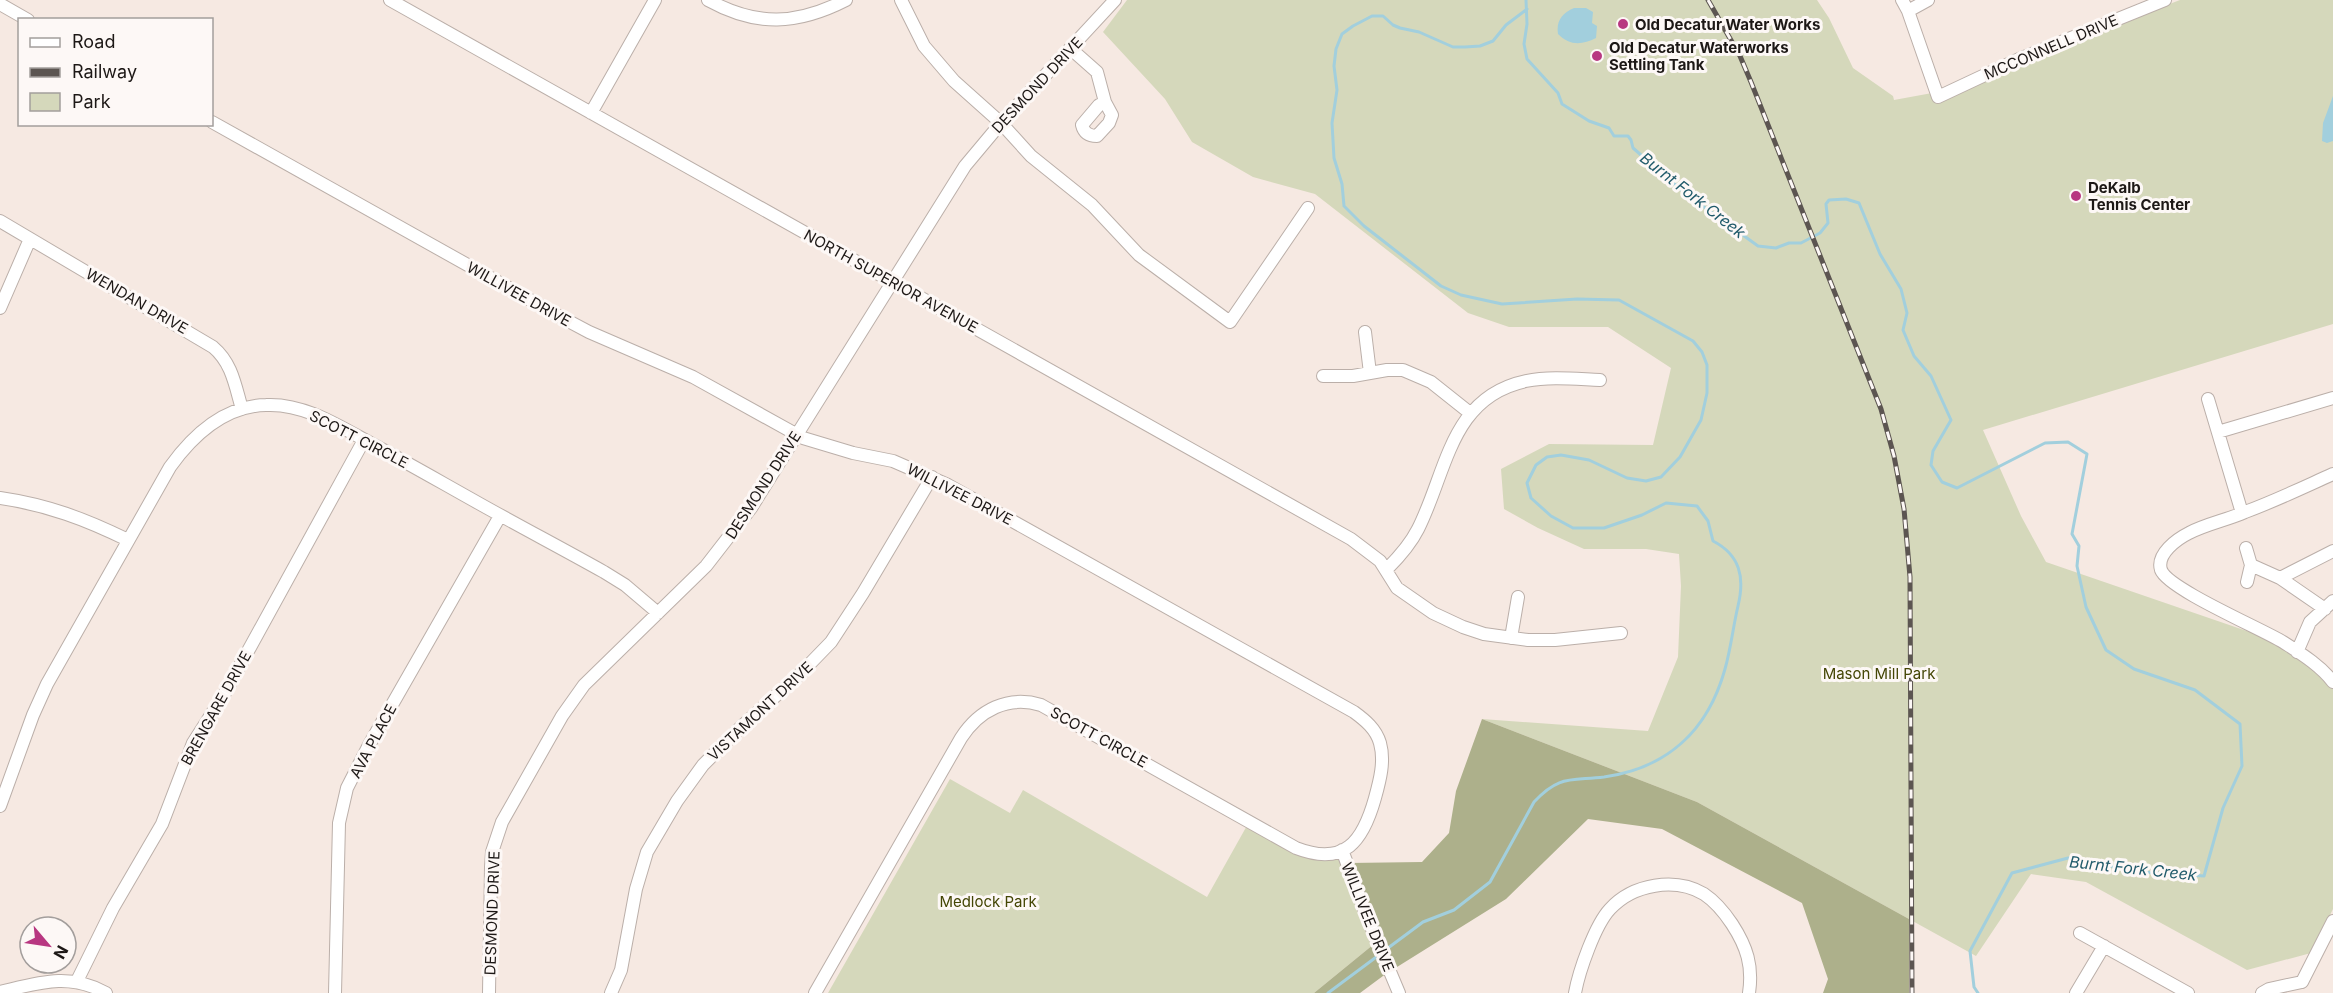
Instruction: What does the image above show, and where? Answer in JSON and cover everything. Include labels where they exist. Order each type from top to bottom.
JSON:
[{"type":"street","name":"NORTH SUPERIOR AVENUE","points":[[390,0],[1357,542],[1372,553],[1387,569],[1389,577],[1398,588],[1445,619],[1473,631],[1511,638],[1555,640],[1621,633]]},
{"type":"street","points":[[591,113],[655,0]]},
{"type":"street","points":[[708,0],[741,15],[780,20],[806,16],[846,0]]},
{"type":"street","points":[[901,0],[924,46],[941,68],[1001,123],[1031,156],[1092,205],[1139,255],[1230,322],[1308,208]]},
{"type":"street","name":"DESMOND DRIVE","points":[[489,993],[492,852],[502,822],[575,697],[594,675],[706,566],[729,538],[965,166],[1001,123],[1115,0]]},
{"type":"street","points":[[1905,5],[1928,0]]},
{"type":"street","name":"MCCONNELL DRIVE","points":[[1905,5],[1938,97],[2019,59],[2165,0]]},
{"type":"street","points":[[0,4],[24,18]]},
{"type":"street","points":[[1071,49],[1096,72],[1105,102]]},
{"type":"street","name":"WILLIVEE DRIVE","points":[[213,123],[557,315],[693,377],[796,434],[817,443],[893,462],[932,477],[1354,712],[1368,723],[1380,742],[1382,764],[1380,779],[1365,830],[1354,843],[1342,850],[1399,993]]},
{"type":"street","name":"WENDAN DRIVE","points":[[0,221],[213,347],[228,365],[242,409]]},
{"type":"street","points":[[0,308],[30,239]]},
{"type":"street","points":[[1365,332],[1370,373]]},
{"type":"street","points":[[1323,376],[1395,369],[1411,372],[1440,388],[1470,413]]},
{"type":"street","points":[[1387,569],[1406,548],[1418,528],[1450,445],[1470,413],[1494,394],[1525,381],[1600,380]]},
{"type":"street","points":[[2218,432],[2333,398]]},
{"type":"street","points":[[2208,399],[2242,513]]},
{"type":"street","name":"SCOTT CIRCLE","points":[[0,806],[39,700],[170,467],[186,447],[215,421],[242,409],[267,405],[299,409],[316,415],[618,580],[658,613]]},
{"type":"street","name":"BRENGARE DRIVE","points":[[77,981],[113,908],[162,824],[194,743],[225,693],[364,440]]},
{"type":"street","points":[[2333,474],[2242,513],[2190,532],[2172,543],[2163,556],[2160,567],[2164,576],[2192,594],[2282,641],[2312,662],[2333,682]]},
{"type":"street","name":"VISTAMONT DRIVE","points":[[611,993],[621,969],[636,889],[647,852],[677,801],[703,765],[831,642],[932,477]]},
{"type":"street","points":[[0,498],[33,503],[86,520],[129,540]]},
{"type":"street","name":"AVA PLACE","points":[[335,993],[339,823],[347,788],[369,745],[500,516]]},
{"type":"street","points":[[2246,548],[2251,565],[2247,582]]},
{"type":"street","points":[[2280,578],[2333,550]]},
{"type":"street","points":[[2251,565],[2329,605],[2310,622],[2296,652]]},
{"type":"street","points":[[1511,638],[1518,597]]},
{"type":"street","name":"SCOTT CIRCLE","points":[[815,993],[961,738],[979,716],[999,706],[1016,702],[1041,705],[1296,848],[1317,854],[1342,850]]},
{"type":"street","points":[[1575,993],[1577,980],[1595,936],[1610,909],[1630,894],[1654,885],[1679,886],[1703,893],[1721,908],[1742,939],[1752,972],[1749,993]]},
{"type":"street","points":[[2262,993],[2269,989],[2303,987],[2333,921]]},
{"type":"street","points":[[2080,933],[2188,993]]},
{"type":"street","points":[[2076,993],[2104,946]]},
{"type":"street","points":[[0,992],[55,980],[77,981],[106,993]]},
{"type":"green space","name":"Mason Mill Park","points":[[1127,0],[1817,0],[1829,18],[1853,68],[1893,96],[1894,100],[1943,91],[2180,0],[2333,0],[2333,324],[1983,430],[2021,516],[2046,562],[2273,640],[2333,682],[2333,909],[2311,953],[2247,970],[2086,882],[2031,874],[1976,956],[1697,802],[1482,719],[1648,731],[1678,657],[1681,586],[1679,554],[1646,549],[1584,549],[1538,528],[1504,509],[1501,469],[1549,444],[1653,445],[1671,368],[1608,327],[1509,327],[1468,313],[1315,194],[1253,177],[1192,142],[1165,99],[1103,32]]},
{"type":"green space","points":[[1482,719],[1697,802],[1909,919],[1909,993],[1823,993],[1828,979],[1802,903],[1662,829],[1588,819],[1506,899],[1389,972],[1349,863],[1422,862],[1449,833],[1456,791]]},
{"type":"green space","name":"Medlock Park","points":[[950,779],[1010,813],[1023,790],[1207,897],[1249,822],[1305,851],[1342,850],[1374,944],[1314,993],[828,993]]},
{"type":"green space","points":[[1374,944],[1387,973],[1360,993],[1314,993]]},
{"type":"water","points":[[1574,8],[1586,8],[1593,12],[1592,23],[1597,26],[1596,38],[1576,43],[1567,41],[1558,34],[1561,18]]},
{"type":"water","points":[[2333,96],[2333,141],[2327,143],[2322,141],[2323,123]]},
{"type":"waterway","name":"Burnt Fork Creek","points":[[1526,0],[1527,24],[1524,44],[1527,59],[1558,93],[1562,104],[1589,121],[1609,128],[1614,136],[1628,136],[1633,148],[1686,194],[1758,246],[1776,248],[1789,243],[1801,243],[1820,233],[1828,223],[1826,204],[1829,200],[1846,199],[1859,203],[1880,254],[1901,289],[1907,313],[1903,330],[1914,356],[1931,376],[1951,420],[1933,451],[1931,465],[1942,482],[1957,488],[2045,443],[2068,442],[2087,454],[2072,534],[2079,546],[2077,566],[2086,607],[2106,650],[2134,669],[2195,690],[2240,724],[2242,766],[2223,808],[2204,876],[2142,872],[2068,858],[2012,873],[1970,951],[1974,987],[1978,993]]},
{"type":"waterway","points":[[1384,951],[1423,922],[1454,910],[1490,882],[1534,802],[1551,787],[1566,781],[1604,777],[1648,765],[1666,755],[1682,742],[1696,728],[1718,691],[1727,661],[1740,595],[1740,576],[1735,560],[1713,541],[1708,521],[1697,506],[1666,503],[1642,515],[1604,528],[1573,528],[1551,516],[1531,498],[1527,483],[1536,465],[1547,457],[1561,455],[1589,460],[1627,478],[1646,481],[1661,477],[1680,457],[1701,420],[1707,393],[1707,365],[1702,352],[1693,341],[1619,300],[1577,299],[1502,304],[1461,295],[1441,286],[1364,226],[1344,206],[1342,184],[1334,158],[1332,123],[1337,90],[1334,66],[1336,49],[1342,34],[1372,16],[1383,16],[1393,25],[1419,32],[1453,47],[1480,46],[1493,41],[1506,25],[1527,9]]},
{"type":"waterway","points":[[1328,993],[1379,955]]},
{"type":"railway","points":[[1708,0],[1740,56],[1751,82],[1881,409],[1894,456],[1904,509],[1910,577],[1912,993]]},
{"type":"place","name":"Old Decatur Water Works","points":[[1623,24]]},
{"type":"place","name":"Old Decatur Waterworks Settling Tank","points":[[1597,56]]},
{"type":"place","name":"DeKalb Tennis Center","points":[[2076,196]]}]
